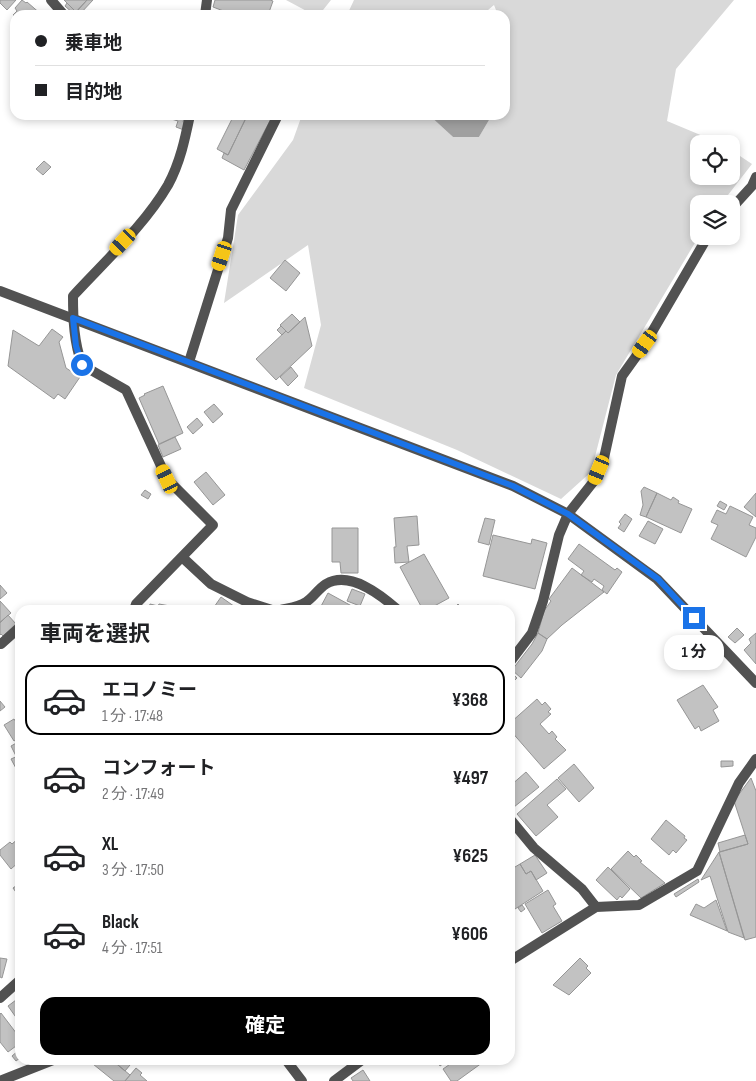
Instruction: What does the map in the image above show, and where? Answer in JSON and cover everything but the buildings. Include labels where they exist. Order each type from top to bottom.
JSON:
[{"type":"street","points":[[51,0],[60,10]]},
{"type":"street","points":[[136,605],[213,525],[167,479],[126,390],[82,365],[76,346],[73,296],[148,214],[169,184],[183,148],[189,120]]},
{"type":"street","points":[[188,362],[228,238],[231,210],[276,120]]},
{"type":"street","points":[[740,199],[752,186],[756,177]]},
{"type":"street","points":[[515,655],[532,633],[543,601],[559,535],[568,514],[594,481],[604,458],[622,376],[645,344],[703,245]]},
{"type":"street","points":[[0,291],[513,486],[568,514],[658,579],[756,683]]},
{"type":"street","points":[[182,557],[210,584],[256,605]]},
{"type":"street","points":[[298,605],[305,603],[326,584],[345,580],[365,586],[392,605]]},
{"type":"street","points":[[1,644],[15,631]]},
{"type":"street","points":[[515,958],[596,907],[639,905],[697,871],[739,783],[756,759]]},
{"type":"street","points":[[515,825],[534,848],[582,889],[596,907]]},
{"type":"street","points":[[0,998],[15,984]]},
{"type":"street","points":[[0,1081],[40,1065]]},
{"type":"street","points":[[290,1065],[302,1081]]},
{"type":"street","points":[[334,1081],[355,1065]]},
{"type":"shaded area","points":[[286,0],[331,0],[323,10],[305,10]]},
{"type":"shaded area","points":[[354,0],[734,0],[676,69],[667,121],[700,135],[690,135],[690,185],[736,185],[728,195],[690,195],[690,245],[694,245],[616,375],[591,472],[561,499],[457,450],[304,388],[321,325],[308,245],[224,303],[238,215],[293,140],[300,120],[434,120],[453,137],[479,137],[489,120],[510,120],[510,10],[496,10],[494,5],[488,10],[349,10]]},
{"type":"shaded area","points":[[434,120],[489,120],[479,137],[453,137]]},
{"type":"shaded area","points":[[740,156],[752,164],[740,179]]},
{"type":"route","points":[[82,365],[76,346],[73,318],[513,486],[568,514],[658,579],[694,618]]}]
